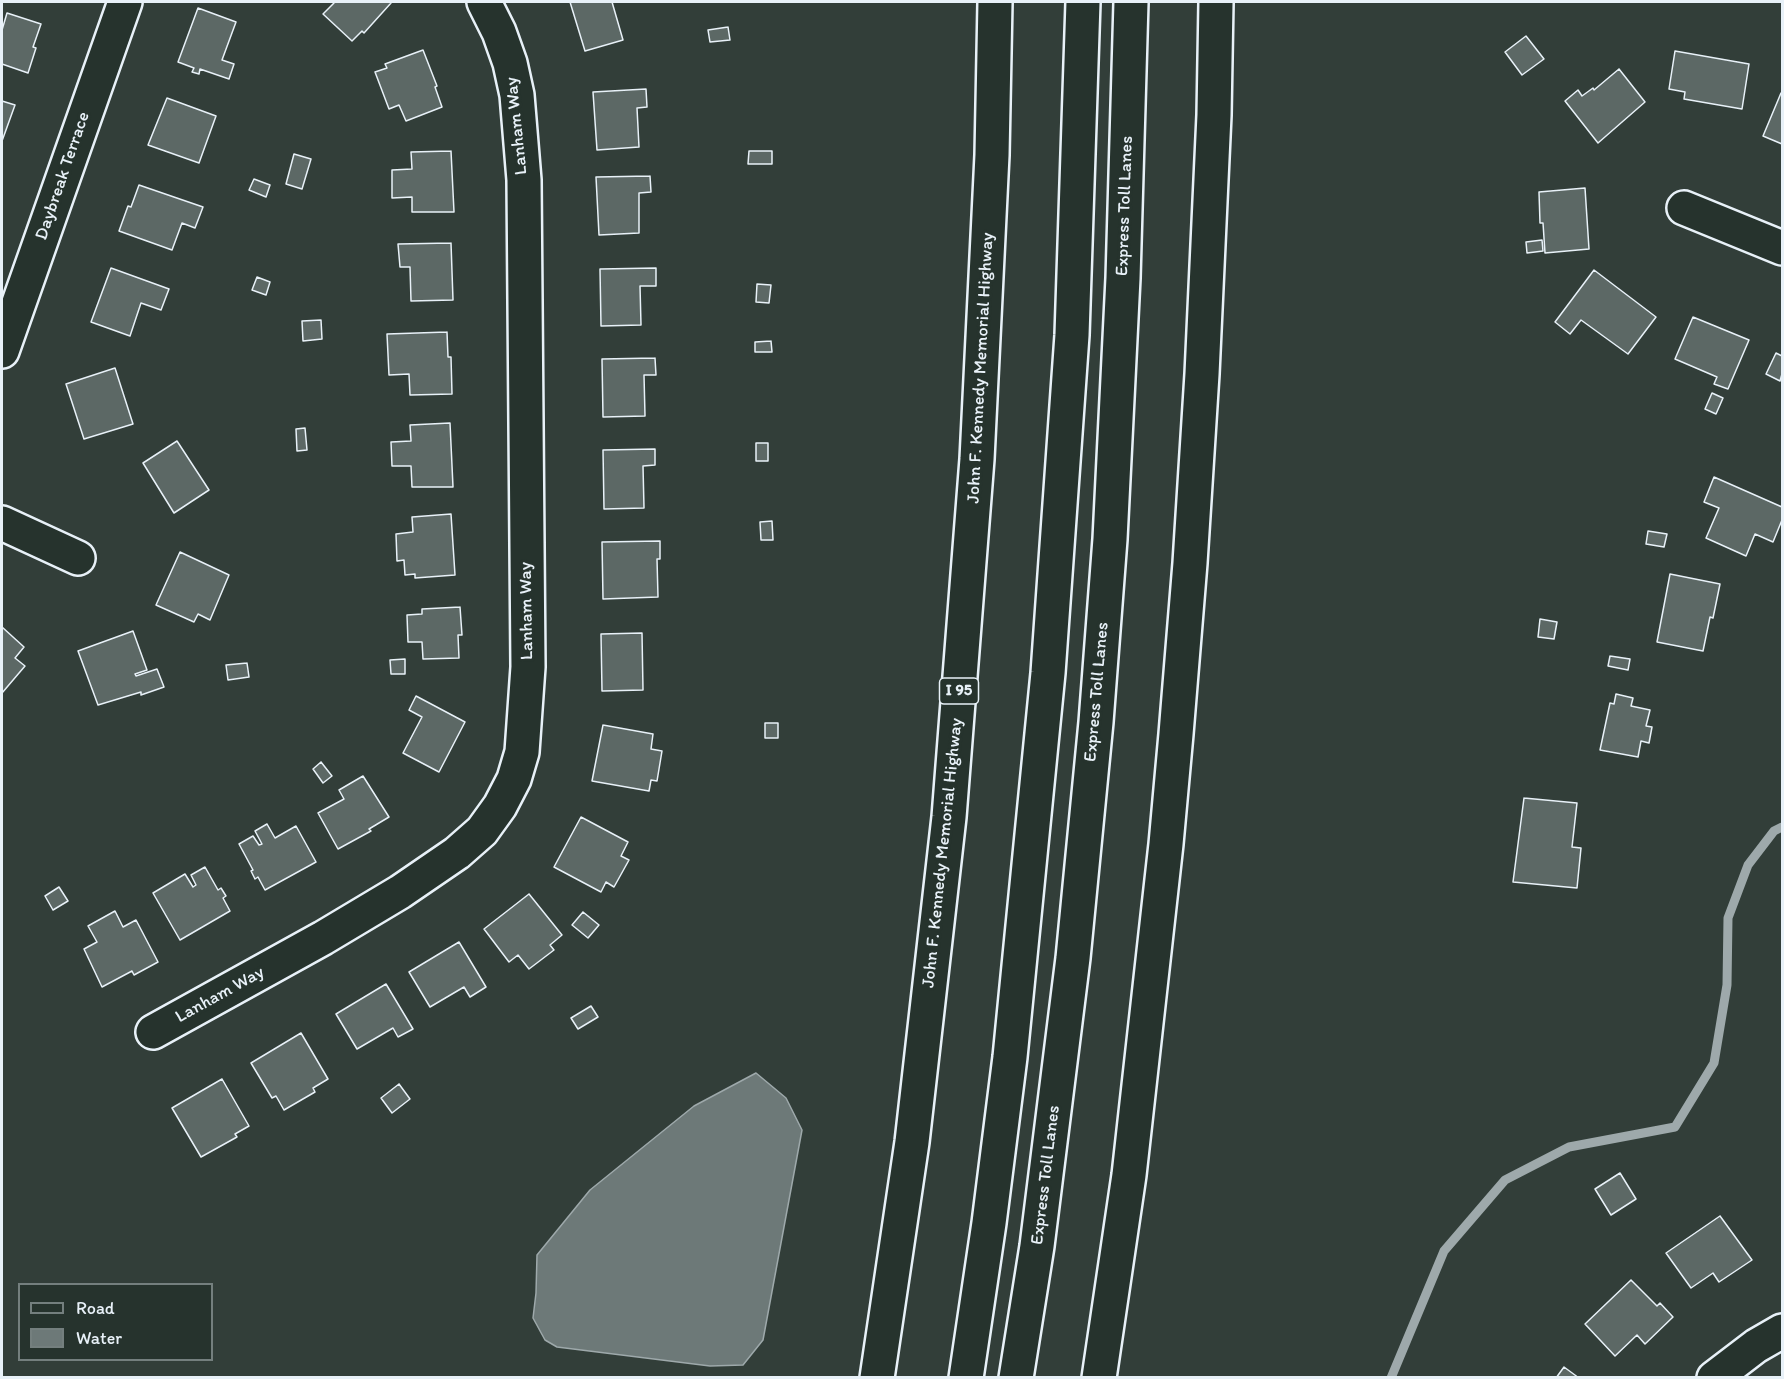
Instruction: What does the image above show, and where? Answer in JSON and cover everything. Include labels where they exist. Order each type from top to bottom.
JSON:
[{"type":"main road","name":"Daybreak Terrace","points":[[2,351],[125,2]]},
{"type":"main road","name":"Lanham Way","points":[[153,1032],[342,927],[400,892],[457,853],[482,831],[500,806],[514,779],[522,752],[528,667],[524,180],[517,95],[510,63],[499,32],[484,2]]},
{"type":"main road","name":"John F. Kennedy Memorial Highway","points":[[877,1377],[912,1142],[949,817],[977,459],[992,155],[995,2]]},
{"type":"main road","points":[[966,1377],[989,1223],[1010,1057],[1034,836],[1048,673],[1072,324],[1083,2]]},
{"type":"main road","name":"Express Toll Lanes","points":[[1016,1377],[1037,1246],[1073,958],[1096,722],[1110,539],[1123,278],[1131,2]]},
{"type":"main road","points":[[1100,1377],[1129,1175],[1167,844],[1190,563],[1202,374],[1214,115],[1216,2]]},
{"type":"main road","points":[[1684,208],[1782,248]]},
{"type":"main road","points":[[2,523],[78,558]]},
{"type":"main road","points":[[1714,1377],[1756,1346],[1782,1331]]},
{"type":"water","points":[[756,1073],[786,1098],[802,1130],[763,1340],[743,1365],[710,1366],[557,1347],[545,1340],[533,1318],[537,1255],[590,1190],[694,1106]]},
{"type":"building","points":[[332,2],[391,3],[364,33],[362,31],[352,41],[323,14],[334,3]]},
{"type":"building","points":[[570,2],[612,2],[623,40],[585,51]]},
{"type":"building","points":[[198,8],[236,22],[222,60],[234,64],[229,79],[200,69],[199,74],[192,72],[194,68],[178,62]]},
{"type":"building","points":[[7,13],[41,24],[33,47],[36,48],[28,73],[2,64],[2,30]]},
{"type":"building","points":[[728,27],[730,40],[710,42],[708,30]]},
{"type":"building","points":[[1526,36],[1544,59],[1522,75],[1505,52]]},
{"type":"building","points":[[423,50],[437,86],[435,87],[442,107],[406,121],[399,105],[389,109],[375,72],[387,68],[385,64]]},
{"type":"building","points":[[1675,51],[1749,64],[1742,109],[1684,99],[1685,92],[1669,89]]},
{"type":"building","points":[[1619,69],[1645,102],[1598,143],[1565,101],[1578,90],[1582,96],[1593,88],[1594,90]]},
{"type":"building","points":[[646,89],[647,107],[637,108],[639,147],[597,150],[593,92]]},
{"type":"building","points":[[1782,94],[1782,144],[1763,136]]},
{"type":"building","points":[[167,98],[216,116],[199,163],[148,145]]},
{"type":"building","points":[[2,101],[15,105],[2,141]]},
{"type":"building","points":[[451,151],[454,212],[412,212],[412,197],[392,198],[392,170],[412,169],[411,152]]},
{"type":"building","points":[[749,151],[772,151],[772,164],[748,164]]},
{"type":"building","points":[[294,154],[311,159],[302,189],[286,184]]},
{"type":"building","points":[[650,176],[651,192],[639,193],[639,233],[599,235],[596,177]]},
{"type":"building","points":[[254,179],[270,185],[266,197],[249,190]]},
{"type":"building","points":[[139,185],[203,207],[195,228],[182,223],[172,250],[119,231]]},
{"type":"building","points":[[1585,188],[1589,249],[1545,253],[1543,223],[1540,223],[1539,192]]},
{"type":"building","points":[[1542,240],[1543,251],[1527,253],[1526,242]]},
{"type":"building","points":[[451,243],[453,300],[411,301],[410,267],[400,267],[398,244]]},
{"type":"building","points":[[111,268],[169,289],[161,310],[141,303],[130,336],[91,322]]},
{"type":"building","points":[[656,268],[656,286],[640,286],[641,325],[601,326],[600,269]]},
{"type":"building","points":[[1594,270],[1656,317],[1628,354],[1581,320],[1570,334],[1555,322]]},
{"type":"building","points":[[257,277],[270,282],[266,295],[252,290]]},
{"type":"building","points":[[757,284],[771,285],[769,303],[756,302]]},
{"type":"building","points":[[1693,317],[1749,340],[1728,389],[1714,384],[1717,377],[1675,359]]},
{"type":"building","points":[[321,320],[322,339],[303,341],[302,321]]},
{"type":"building","points":[[447,332],[448,357],[451,357],[452,394],[410,395],[409,374],[389,375],[387,334]]},
{"type":"building","points":[[771,341],[772,352],[755,352],[755,342]]},
{"type":"building","points":[[1776,353],[1782,356],[1780,381],[1766,374]]},
{"type":"building","points":[[655,358],[656,375],[644,375],[645,416],[603,417],[602,359]]},
{"type":"building","points":[[115,368],[133,424],[84,439],[66,384]]},
{"type":"building","points":[[1712,393],[1723,398],[1716,414],[1705,409]]},
{"type":"building","points":[[450,423],[453,487],[412,487],[411,466],[392,466],[391,442],[411,441],[410,425]]},
{"type":"building","points":[[305,428],[307,450],[297,451],[296,429]]},
{"type":"building","points":[[177,441],[209,490],[174,513],[143,463]]},
{"type":"building","points":[[756,443],[768,443],[768,461],[756,461]]},
{"type":"building","points":[[655,449],[655,465],[643,466],[644,508],[604,509],[603,450]]},
{"type":"building","points":[[1714,477],[1782,507],[1782,520],[1773,542],[1755,534],[1746,556],[1706,538],[1719,508],[1704,502]]},
{"type":"building","points":[[451,514],[455,575],[415,578],[415,574],[405,575],[404,560],[397,561],[396,534],[413,532],[412,517]]},
{"type":"building","points":[[772,521],[773,540],[761,540],[760,522]]},
{"type":"building","points":[[1648,531],[1667,534],[1664,547],[1646,544]]},
{"type":"building","points":[[660,541],[660,559],[657,559],[658,597],[603,599],[602,542]]},
{"type":"building","points":[[180,552],[229,575],[210,620],[198,614],[194,622],[156,605]]},
{"type":"building","points":[[1670,574],[1720,584],[1703,651],[1657,642]]},
{"type":"building","points":[[460,607],[462,635],[458,635],[459,658],[423,659],[422,642],[408,642],[407,615],[422,614],[422,609]]},
{"type":"building","points":[[1540,619],[1557,622],[1554,639],[1538,637]]},
{"type":"building","points":[[2,627],[24,647],[15,658],[25,666],[2,693]]},
{"type":"building","points":[[133,631],[147,670],[135,674],[136,676],[157,669],[164,687],[98,705],[78,651]]},
{"type":"building","points":[[642,633],[643,690],[602,691],[601,634]]},
{"type":"building","points":[[1610,656],[1630,659],[1628,670],[1608,666]]},
{"type":"building","points":[[405,659],[405,674],[391,674],[390,660]]},
{"type":"building","points":[[247,663],[249,677],[228,680],[226,665]]},
{"type":"building","points":[[1616,694],[1633,698],[1631,706],[1650,710],[1646,726],[1652,727],[1649,743],[1641,741],[1638,757],[1600,750],[1610,703],[1614,704]]},
{"type":"building","points":[[416,696],[465,722],[439,772],[403,753],[422,717],[409,710]]},
{"type":"building","points":[[765,723],[778,723],[778,738],[765,738]]},
{"type":"building","points":[[603,725],[653,734],[651,749],[662,751],[657,781],[651,780],[649,791],[592,781]]},
{"type":"building","points":[[321,762],[332,776],[323,783],[313,769]]},
{"type":"building","points":[[363,776],[389,817],[369,829],[371,831],[338,849],[318,813],[344,799],[339,790]]},
{"type":"building","points":[[1524,798],[1577,803],[1572,847],[1581,848],[1577,888],[1513,882]]},
{"type":"building","points":[[581,817],[628,842],[621,856],[629,860],[614,887],[606,882],[601,892],[554,867]]},
{"type":"building","points":[[267,824],[275,838],[296,826],[316,862],[265,890],[258,877],[255,879],[251,871],[253,870],[239,844],[253,836],[259,845],[262,844],[255,831]]},
{"type":"building","points":[[205,867],[218,890],[221,888],[226,896],[223,898],[230,911],[180,940],[153,893],[185,874],[193,887],[196,885],[191,875]]},
{"type":"building","points":[[59,887],[68,901],[53,910],[45,896]]},
{"type":"building","points":[[529,894],[562,935],[550,945],[554,950],[529,969],[518,955],[509,962],[484,929]]},
{"type":"building","points":[[115,911],[123,927],[136,920],[158,962],[134,975],[132,971],[102,987],[84,949],[97,942],[88,926]]},
{"type":"building","points":[[583,912],[599,925],[588,938],[572,925]]},
{"type":"building","points":[[459,942],[486,987],[470,997],[464,987],[430,1007],[409,972]]},
{"type":"building","points":[[386,984],[413,1029],[398,1037],[393,1028],[357,1049],[336,1014]]},
{"type":"building","points":[[591,1006],[598,1017],[578,1029],[571,1018]]},
{"type":"building","points":[[301,1033],[328,1079],[313,1088],[315,1092],[284,1110],[276,1096],[272,1098],[251,1063]]},
{"type":"building","points":[[222,1079],[249,1126],[235,1134],[237,1137],[201,1157],[172,1108]]},
{"type":"building","points":[[399,1084],[410,1099],[392,1113],[381,1098]]},
{"type":"building","points":[[1620,1173],[1636,1199],[1611,1215],[1595,1189]]},
{"type":"building","points":[[1720,1216],[1752,1260],[1719,1282],[1713,1273],[1691,1288],[1666,1253]]},
{"type":"building","points":[[1631,1280],[1657,1306],[1660,1303],[1673,1317],[1645,1344],[1637,1335],[1615,1356],[1585,1324]]},
{"type":"building","points":[[1564,1367],[1579,1378],[1556,1378]]},
{"type":"waterway","points":[[1391,1378],[1444,1251],[1505,1180],[1569,1147],[1675,1127],[1714,1063],[1727,985],[1728,918],[1748,865],[1774,831],[1782,827]]}]
